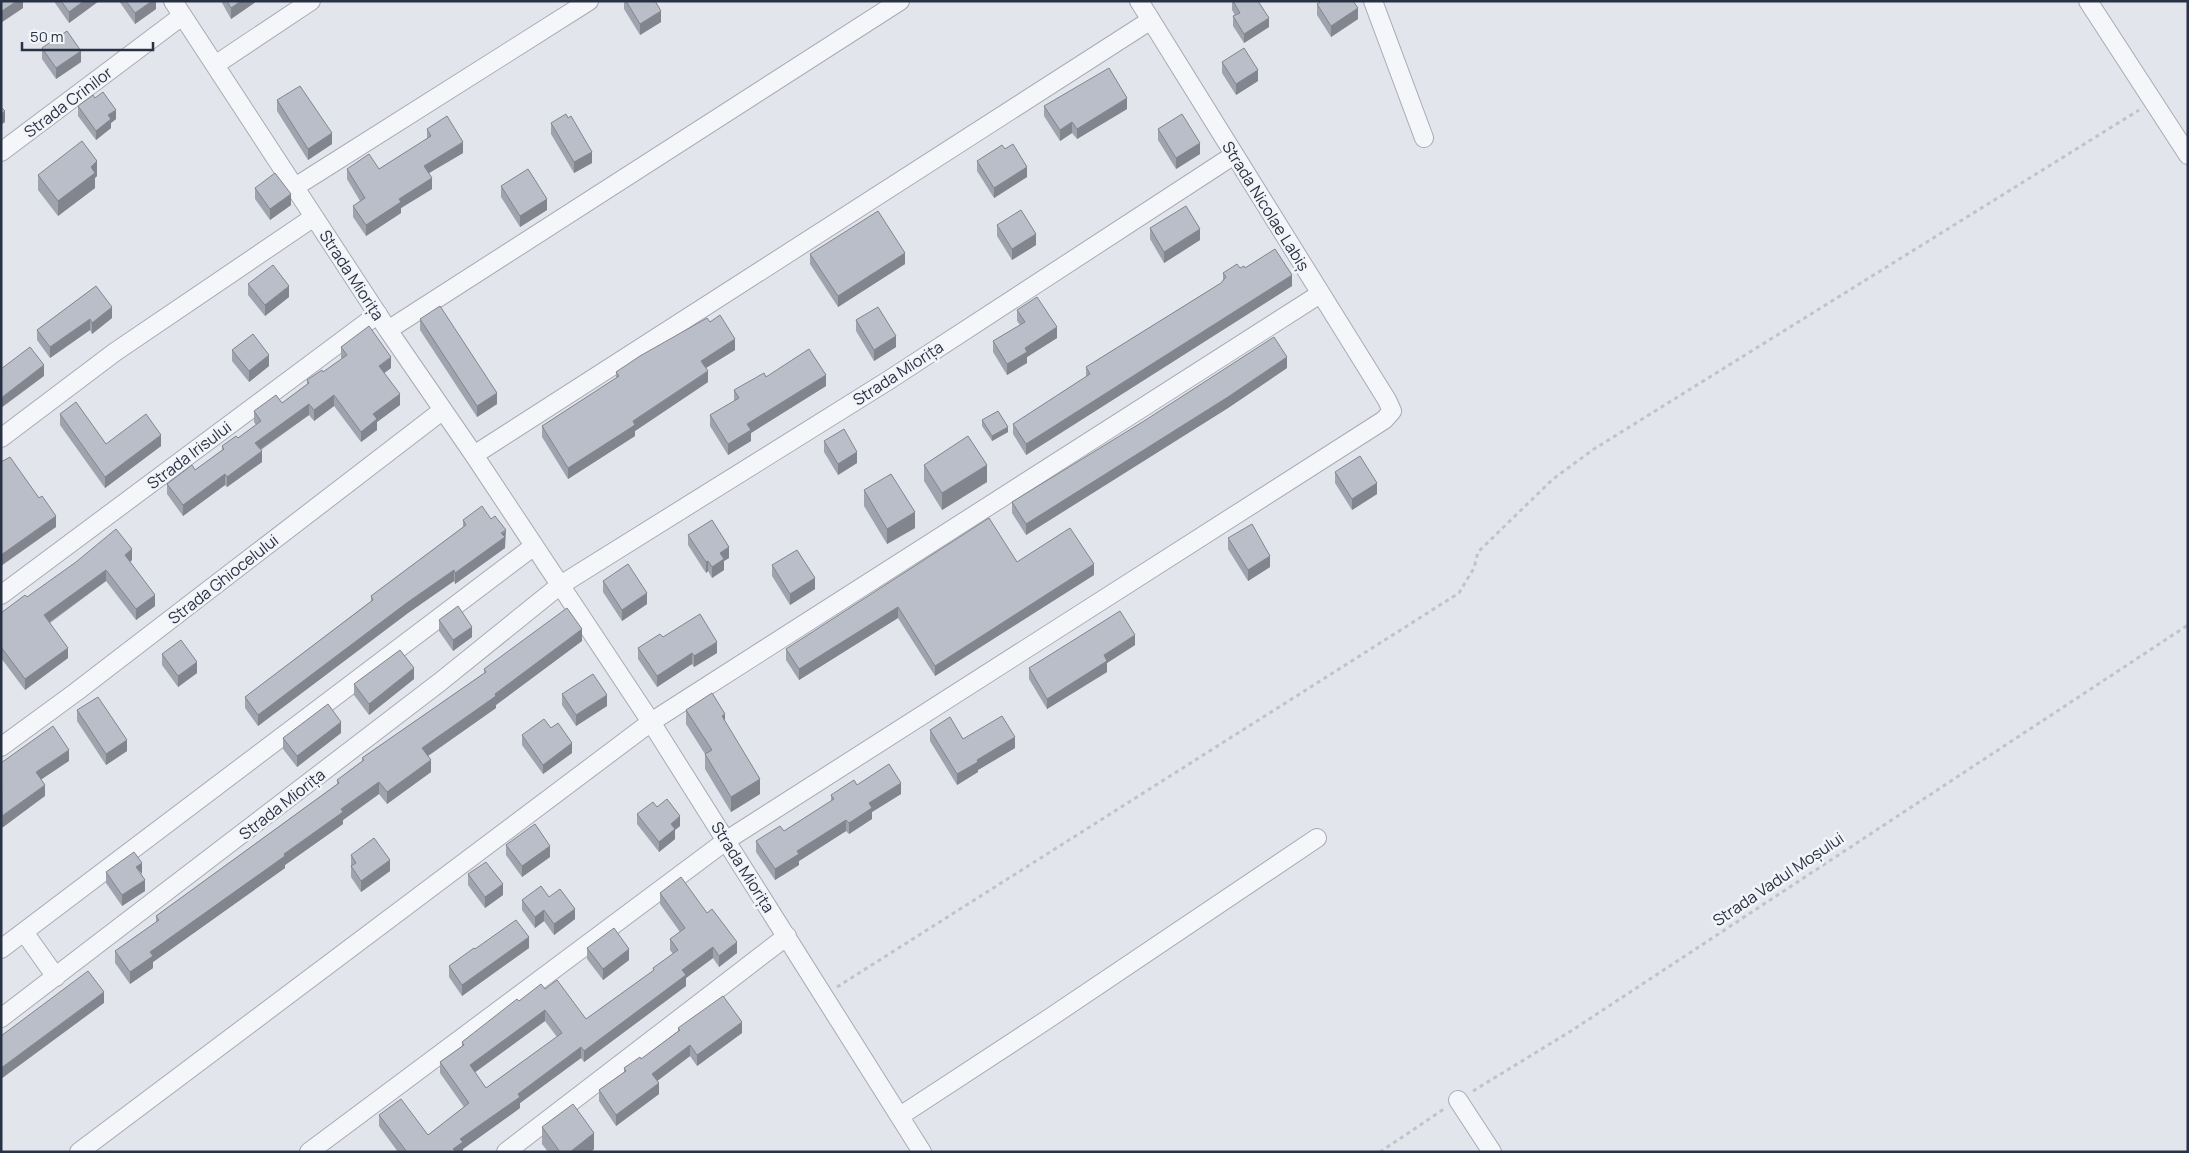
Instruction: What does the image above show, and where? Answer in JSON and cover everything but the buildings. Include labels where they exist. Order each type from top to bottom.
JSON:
[{"type":"street","points":[[215,65],[311,1]]},
{"type":"street","points":[[295,187],[589,1]]},
{"type":"street","points":[[388,330],[900,1]]},
{"type":"street","name":"Strada Nicolae Labiș","points":[[727,840],[1384,420],[1392,411],[1387,400],[1138,1]]},
{"type":"street","points":[[1374,1],[1424,138]]},
{"type":"street","points":[[2088,1],[2188,156]]},
{"type":"street","name":"Strada Miorița","points":[[178,8],[388,330],[474,455],[559,586],[651,722],[922,1152]]},
{"type":"street","name":"Strada Crinilor","points":[[1,152],[178,8]]},
{"type":"street","points":[[474,455],[1151,20]]},
{"type":"street","name":"Strada Miorița","points":[[1,1018],[440,682],[559,586],[889,380],[1234,155]]},
{"type":"street","points":[[1,438],[116,352],[314,216]]},
{"type":"street","points":[[79,1152],[651,722],[1320,294]]},
{"type":"street","name":"Strada Irisului","points":[[1,595],[378,314]]},
{"type":"street","name":"Strada Ghiocelului","points":[[1,747],[76,692],[443,410]]},
{"type":"street","points":[[1,949],[534,546]]},
{"type":"street","points":[[900,1116],[1045,1021],[1316,838]]},
{"type":"street","points":[[309,1152],[727,840]]},
{"type":"street","points":[[24,932],[56,977]]},
{"type":"street","points":[[506,1152],[787,936]]},
{"type":"street","points":[[1458,1100],[1492,1152]]},
{"type":"path","points":[[824,996],[1459,593],[1474,568],[1478,552],[1553,479],[1594,449],[2153,101]]},
{"type":"path","name":"Strada Vadul Moșului","points":[[1380,1152],[1458,1100],[1594,1016],[2188,625]]}]
